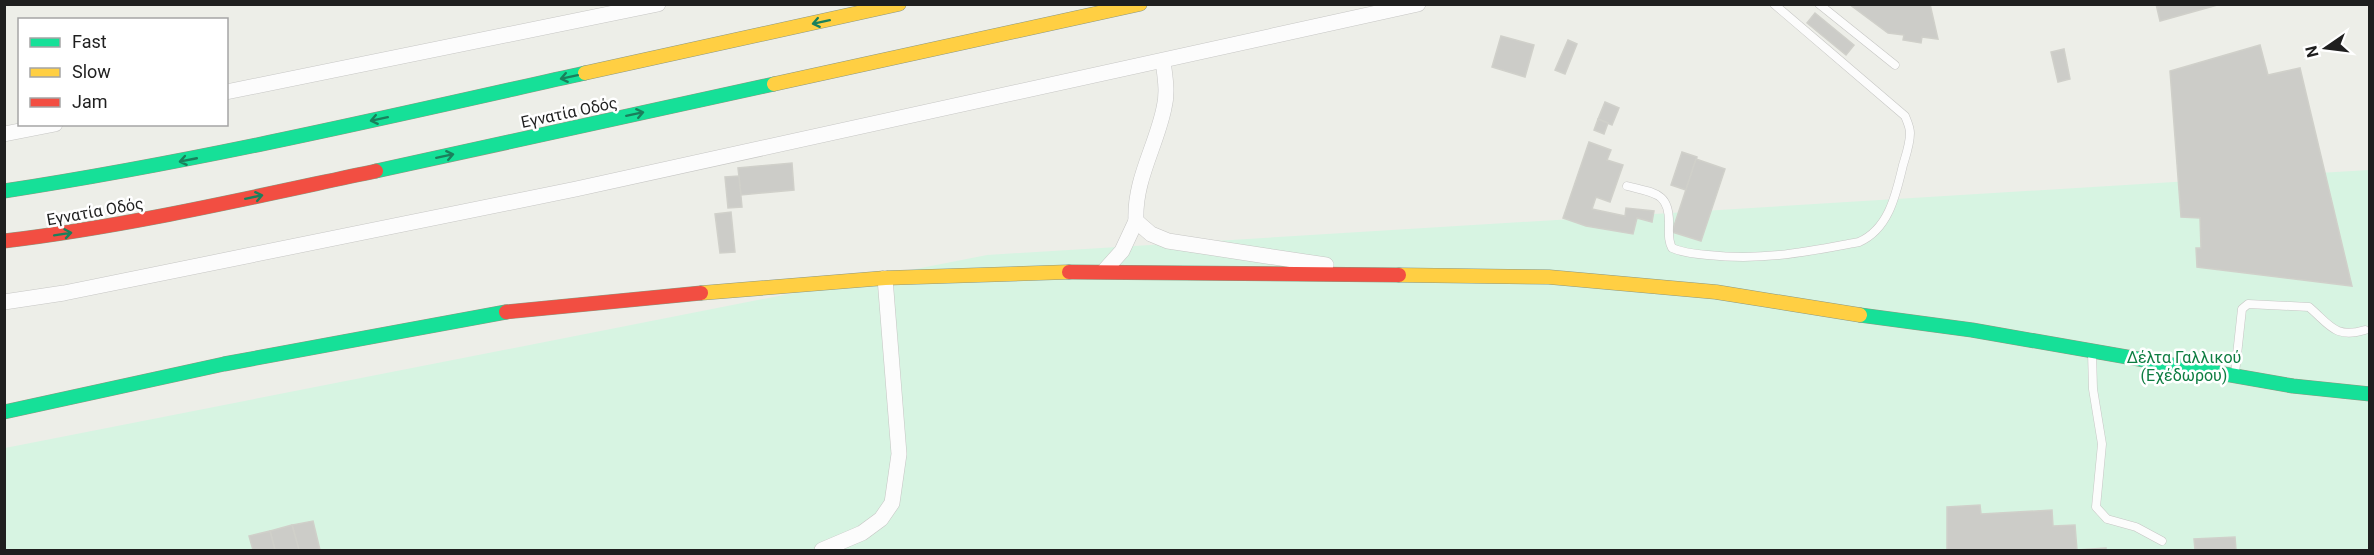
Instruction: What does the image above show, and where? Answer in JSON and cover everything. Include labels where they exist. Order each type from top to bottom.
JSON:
[{"type":"main road","name":"Εγνατία Οδός","points":[[4,191],[128,172],[239,150],[899,4]]},
{"type":"main road","name":"Εγνατία Οδός","points":[[4,241],[98,228],[246,199],[1140,4]]},
{"type":"main road","points":[[4,412],[224,364],[529,308],[885,278],[1104,271],[1549,277],[1716,292],[1888,320],[1972,330],[2235,373],[2293,386],[2370,394]]},
{"type":"street","points":[[228,92],[658,4]]},
{"type":"street","points":[[4,302],[64,293],[565,192],[1418,4]]},
{"type":"street","points":[[1104,271],[1122,251],[1136,221],[1135,203],[1140,180],[1164,108],[1167,85],[1163,61]]},
{"type":"street","points":[[4,134],[45,126]]},
{"type":"street","points":[[1136,221],[1151,234],[1168,241],[1384,273]]},
{"type":"street","points":[[822,550],[862,533],[881,519],[892,503],[898,454],[885,278]]},
{"type":"lane","points":[[1628,186],[1659,195],[1664,199],[1669,218],[1668,241],[1672,248],[1686,253],[1746,259],[1771,258],[1859,242],[1871,237],[1880,227],[1896,195],[1910,141],[1911,130],[1905,116],[1774,4]]},
{"type":"lane","points":[[1819,4],[1895,65]]},
{"type":"lane","points":[[2235,373],[2242,309],[2248,304],[2308,307],[2343,334],[2365,330]]},
{"type":"lane","points":[[2092,351],[2093,389],[2102,444],[2096,507],[2107,519],[2136,527],[2162,541]]},
{"type":"green space","name":"Δέλτα Γαλλικού (Εχέδωρου)","points":[[2369,170],[2369,550],[5,550],[5,448],[987,255]]},
{"type":"building","points":[[1849,4],[1930,4],[1938,39],[1922,37],[1921,43],[1903,40],[1904,35],[1888,33]]},
{"type":"building","points":[[2156,4],[2221,4],[2160,21]]},
{"type":"building","points":[[1815,13],[1854,45],[1846,55],[1807,23]]},
{"type":"building","points":[[1501,36],[1534,45],[1525,77],[1492,67]]},
{"type":"building","points":[[1568,40],[1577,44],[1565,74],[1555,70]]},
{"type":"building","points":[[2260,45],[2268,75],[2300,68],[2352,286],[2197,267],[2196,248],[2201,248],[2200,218],[2181,217],[2170,71]]},
{"type":"building","points":[[2064,49],[2070,79],[2058,82],[2051,52]]},
{"type":"building","points":[[1605,102],[1619,108],[1612,125],[1598,119]]},
{"type":"building","points":[[1598,119],[1608,123],[1604,134],[1594,130]]},
{"type":"building","points":[[1589,142],[1611,150],[1607,160],[1623,165],[1610,202],[1596,197],[1592,209],[1625,216],[1626,208],[1654,211],[1652,222],[1637,218],[1633,234],[1586,226],[1563,218]]},
{"type":"building","points":[[1682,152],[1697,157],[1686,190],[1671,185]]},
{"type":"building","points":[[1696,159],[1725,169],[1701,241],[1672,232]]},
{"type":"building","points":[[792,163],[794,190],[741,195],[738,168]]},
{"type":"building","points":[[739,176],[742,207],[728,208],[725,177]]},
{"type":"building","points":[[731,212],[735,252],[720,253],[715,214]]},
{"type":"building","points":[[1980,505],[1981,514],[2052,510],[2053,526],[2075,525],[2077,550],[1947,550],[1947,507]]},
{"type":"building","points":[[313,521],[320,550],[299,550],[292,525]]},
{"type":"building","points":[[292,525],[299,550],[275,550],[270,531]]},
{"type":"building","points":[[270,531],[275,550],[253,550],[249,536]]},
{"type":"building","points":[[2235,537],[2236,550],[2195,550],[2194,539]]},
{"type":"building","points":[[2106,548],[2106,550],[2077,550]]},
{"type":"traffic: fast","points":[[4,191],[223,152],[585,73]]},
{"type":"traffic: fast","points":[[376,171],[774,84]]},
{"type":"traffic: fast","points":[[4,412],[224,364],[506,312]]},
{"type":"traffic: fast","points":[[1860,315],[1972,330],[2293,386],[2370,394]]},
{"type":"traffic: slow","points":[[585,73],[899,4]]},
{"type":"traffic: slow","points":[[774,84],[1140,4]]},
{"type":"traffic: slow","points":[[701,293],[885,278],[1069,272]]},
{"type":"traffic: slow","points":[[1399,275],[1549,277],[1716,292],[1860,315]]},
{"type":"traffic: jam","points":[[4,241],[144,219],[376,171]]},
{"type":"traffic: jam","points":[[1069,272],[1399,275]]},
{"type":"traffic: jam","points":[[506,312],[701,293]]}]
